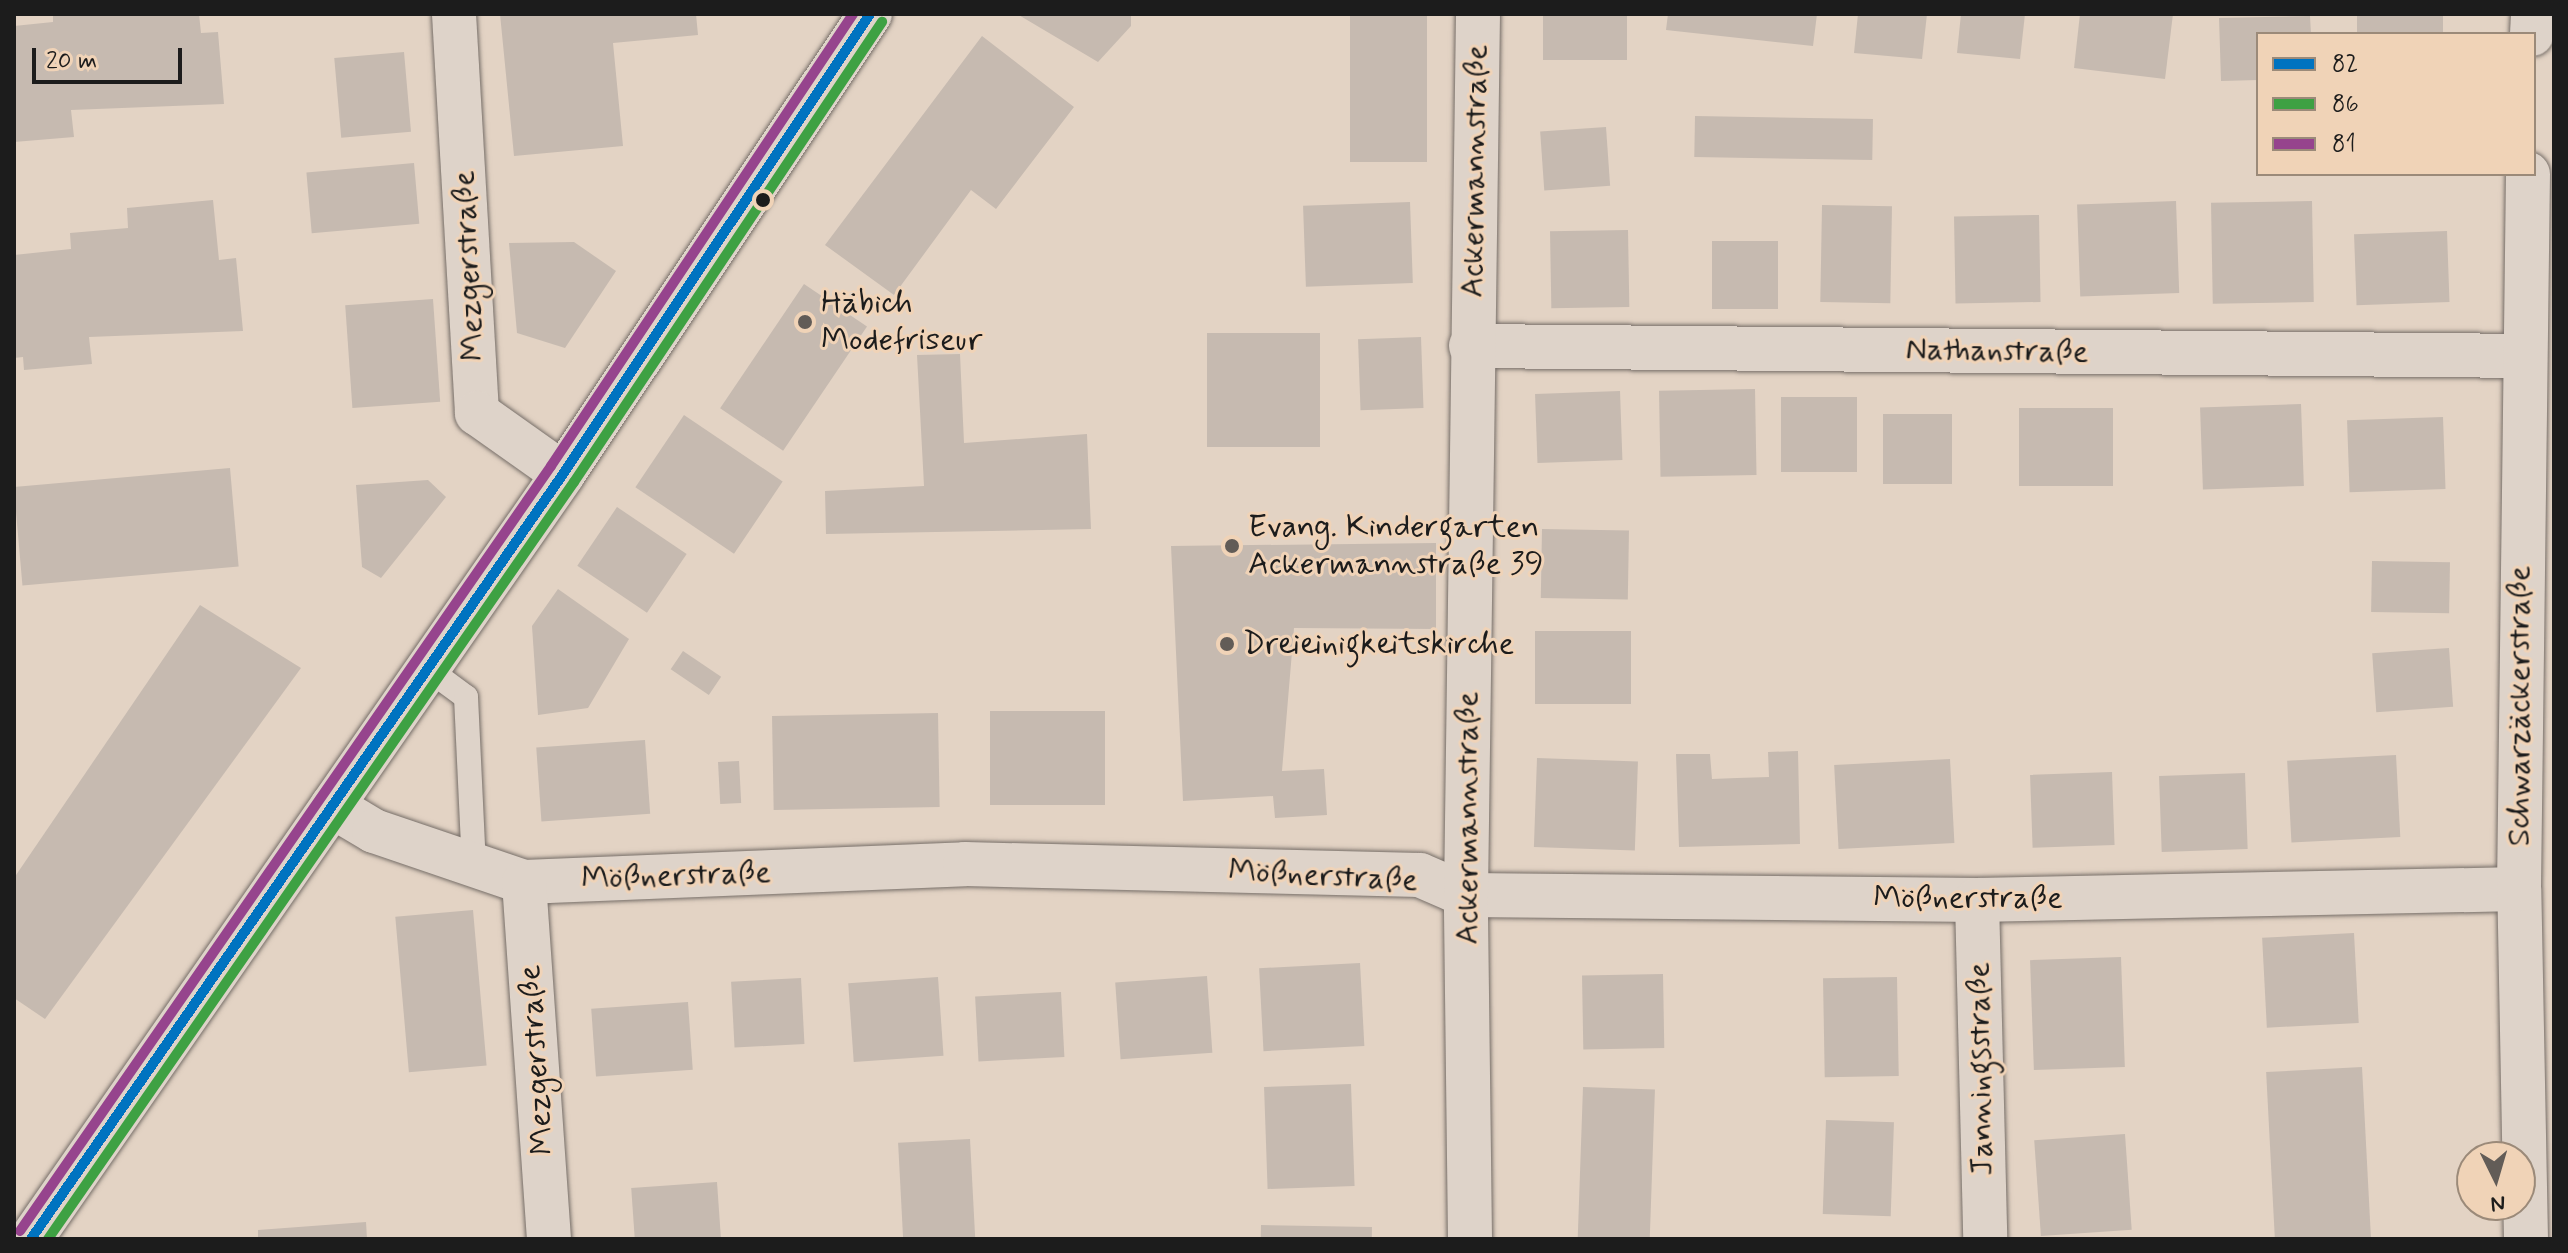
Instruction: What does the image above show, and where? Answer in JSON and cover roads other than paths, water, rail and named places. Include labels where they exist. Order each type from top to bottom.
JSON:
[{"type":"street","name":"Mezgerstraße","points":[[454,14],[477,413],[563,474]]},
{"type":"street","points":[[31,1239],[563,474],[870,14]]},
{"type":"street","name":"Ackermannstraße","points":[[1470,1239],[1466,895],[1471,346],[1478,14]]},
{"type":"street","name":"Schwarzäckerstraße","points":[[2526,1239],[2519,889],[2523,356],[2528,176]]},
{"type":"street","name":"Nathanstraße","points":[[1471,346],[2523,356]]},
{"type":"street","name":"Mößnerstraße","points":[[332,806],[374,831],[524,882],[965,864],[1420,875],[1466,895],[1977,900],[2519,889]]},
{"type":"street","name":"Mezgerstraße","points":[[524,882],[549,1239]]},
{"type":"street","name":"Janningsstraße","points":[[1977,900],[1985,1239]]},
{"type":"lane","points":[[428,669],[466,697],[474,864]]},
{"type":"place","name":"Häbich Modefriseur","points":[[805,322]]},
{"type":"place","name":"Evang. Kindergarten Ackermannstraße 39","points":[[1232,546]]},
{"type":"place","name":"Dreieinigkeitskirche","points":[[1227,644]]}]
